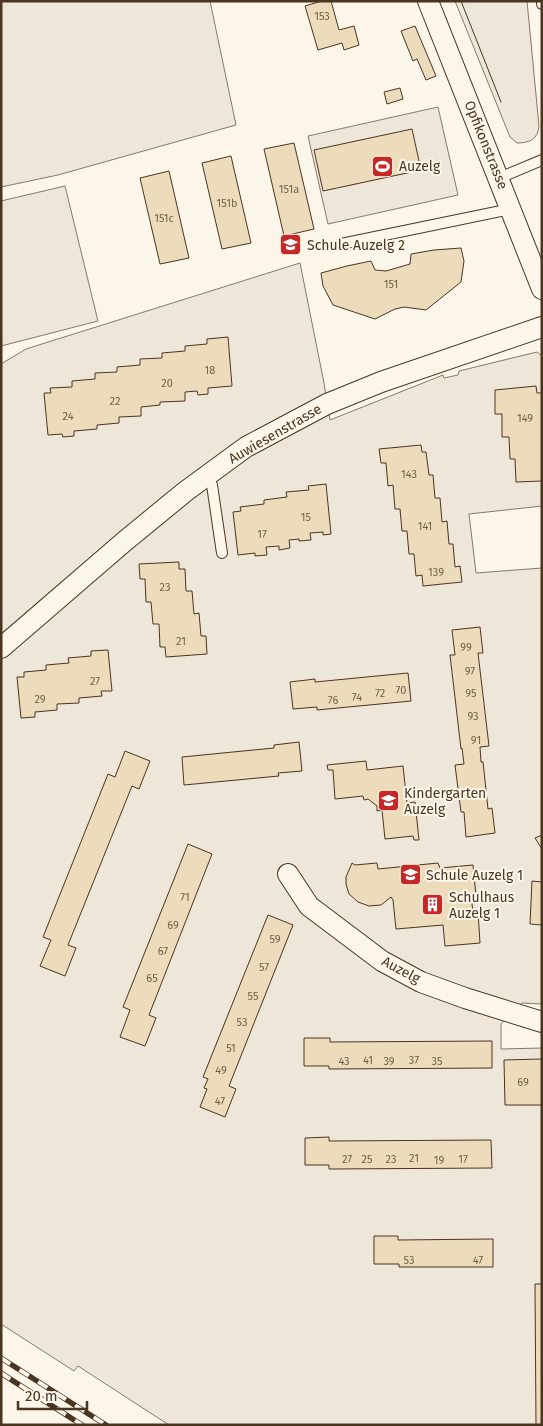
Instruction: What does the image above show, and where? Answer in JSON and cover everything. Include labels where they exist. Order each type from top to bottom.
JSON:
[{"type":"street","name":"Opfikonstrasse","points":[[428,1],[542,289]]},
{"type":"street","name":"Auwiesenstrasse","points":[[1,648],[125,541],[246,447],[327,404],[381,382],[542,327]]},
{"type":"street","name":"Auzelg","points":[[288,874],[309,906],[382,961],[421,982],[542,1022]]},
{"type":"lane","points":[[499,178],[542,160]]},
{"type":"lane","points":[[341,244],[511,209]]},
{"type":"lane","points":[[206,477],[212,485],[222,553]]},
{"type":"shaded area","points":[[1,1],[210,1],[236,125],[58,175],[1,187]]},
{"type":"shaded area","points":[[455,1],[527,1],[539,126],[537,134],[532,139],[517,143],[510,137]]},
{"type":"shaded area","name":"Auzelg","points":[[438,107],[458,195],[328,224],[308,136]]},
{"type":"shaded area","points":[[65,186],[98,321],[1,346],[1,201]]},
{"type":"shaded area","points":[[300,263],[330,420],[443,375],[444,378],[458,375],[459,371],[537,352],[542,356],[542,506],[469,514],[476,573],[542,568],[542,1004],[522,1003],[501,1024],[501,1049],[542,1048],[542,1425],[169,1425],[78,1366],[74,1371],[1,1324],[1,364],[26,349]]},
{"type":"building","points":[[322,1],[331,1],[339,30],[354,26],[359,45],[344,50],[342,43],[318,50],[305,6]]},
{"type":"building","points":[[415,26],[436,76],[426,80],[417,59],[413,61],[401,31]]},
{"type":"building","points":[[400,88],[403,99],[387,104],[384,92]]},
{"type":"building","points":[[412,129],[421,170],[323,191],[314,150]]},
{"type":"building","points":[[294,143],[314,229],[284,236],[264,149]]},
{"type":"building","points":[[231,156],[251,243],[222,249],[202,163]]},
{"type":"building","points":[[169,171],[189,258],[160,264],[140,178]]},
{"type":"building","points":[[461,248],[464,261],[461,282],[426,310],[404,307],[395,309],[375,319],[333,305],[323,286],[321,273],[371,261],[375,270],[386,271],[410,264],[411,254]]},
{"type":"building","points":[[228,337],[232,386],[208,388],[208,394],[198,395],[197,391],[185,392],[185,401],[160,402],[160,405],[141,407],[141,416],[119,417],[119,423],[97,425],[97,429],[74,431],[74,436],[63,437],[62,434],[48,435],[44,393],[51,393],[50,388],[72,387],[72,381],[95,379],[95,373],[117,372],[117,367],[140,365],[140,359],[162,358],[162,353],[185,351],[185,346],[207,344],[207,339]]},
{"type":"building","points":[[536,386],[537,393],[542,393],[542,481],[516,482],[515,459],[510,459],[509,437],[502,437],[502,414],[495,414],[495,390]]},
{"type":"building","points":[[421,445],[422,452],[426,452],[429,475],[433,475],[435,498],[440,498],[442,522],[447,521],[449,544],[453,544],[455,567],[460,566],[462,582],[423,586],[422,575],[416,576],[414,554],[409,554],[407,531],[402,531],[400,509],[395,509],[393,485],[388,486],[386,463],[381,463],[379,449]]},
{"type":"building","points":[[326,484],[331,534],[323,535],[323,532],[310,533],[311,540],[289,540],[290,548],[279,550],[279,546],[266,547],[267,555],[255,556],[255,553],[238,555],[233,512],[241,511],[240,507],[264,504],[264,500],[287,497],[286,492],[309,490],[308,486]]},
{"type":"building","points":[[179,562],[179,569],[185,569],[186,591],[192,591],[194,614],[199,613],[201,636],[206,636],[207,654],[166,657],[165,647],[160,647],[159,624],[153,624],[151,602],[146,602],[145,579],[140,579],[139,564]]},
{"type":"building","points":[[480,627],[483,653],[478,653],[489,746],[480,747],[481,762],[483,762],[488,809],[492,808],[495,833],[466,837],[464,812],[461,812],[455,765],[464,764],[450,655],[455,655],[452,630]]},
{"type":"building","points":[[108,650],[112,691],[101,691],[102,696],[79,698],[79,703],[57,704],[57,710],[35,712],[35,717],[21,718],[17,677],[24,677],[24,672],[46,670],[46,665],[69,663],[68,658],[91,656],[91,651]]},
{"type":"building","points":[[408,673],[411,701],[317,710],[317,707],[293,709],[290,682],[315,679],[315,682]]},
{"type":"building","points":[[299,742],[302,771],[278,773],[279,776],[184,785],[182,757],[274,748],[274,745]]},
{"type":"building","points":[[125,751],[150,761],[139,789],[132,786],[68,945],[76,948],[65,976],[40,966],[51,940],[43,937],[108,774],[115,777]]},
{"type":"building","name":"Kindergarten Auzelg","points":[[366,761],[367,770],[403,766],[407,803],[415,802],[419,840],[414,840],[413,836],[385,839],[382,810],[377,811],[377,806],[368,799],[364,800],[363,796],[335,799],[333,770],[328,770],[327,765]]},
{"type":"building","points":[[542,835],[542,849],[535,838]]},
{"type":"building","points":[[188,844],[212,854],[149,1015],[156,1018],[145,1046],[120,1037],[130,1010],[123,1007]]},
{"type":"building","name":"Schulhaus Auzelg 1","points":[[352,863],[355,865],[377,863],[378,869],[438,863],[440,868],[473,865],[476,896],[471,896],[473,912],[478,912],[480,943],[445,946],[443,925],[396,929],[393,900],[391,897],[381,905],[369,906],[358,902],[349,894],[346,877]]},
{"type":"building","points":[[532,881],[542,882],[542,925],[530,924]]},
{"type":"building","points":[[268,915],[293,925],[229,1086],[236,1089],[225,1117],[200,1107],[207,1089],[204,1088],[208,1079],[203,1077]]},
{"type":"building","points":[[304,1038],[330,1038],[330,1042],[492,1041],[492,1068],[329,1069],[329,1066],[304,1066]]},
{"type":"building","points":[[542,1059],[542,1105],[505,1105],[504,1060]]},
{"type":"building","points":[[329,1137],[329,1141],[491,1140],[492,1168],[329,1169],[329,1165],[305,1165],[305,1138]]},
{"type":"building","points":[[374,1236],[398,1236],[398,1240],[493,1239],[493,1267],[399,1267],[399,1264],[374,1264]]},
{"type":"building","points":[[535,1284],[542,1284],[542,1425],[536,1425]]},
{"type":"tram line","points":[[461,1],[501,102]]},
{"type":"railway","points":[[1,1358],[106,1425]]},
{"type":"railway","points":[[1,1373],[82,1425]]},
{"type":"place","name":"Auzelg","points":[[383,166]]},
{"type":"place","name":"Schule Auzelg 2","points":[[291,245]]},
{"type":"place","name":"Kindergarten Auzelg","points":[[388,801]]},
{"type":"place","name":"Schule Auzelg 1","points":[[410,875]]},
{"type":"place","name":"Schulhaus Auzelg 1","points":[[433,905]]}]
